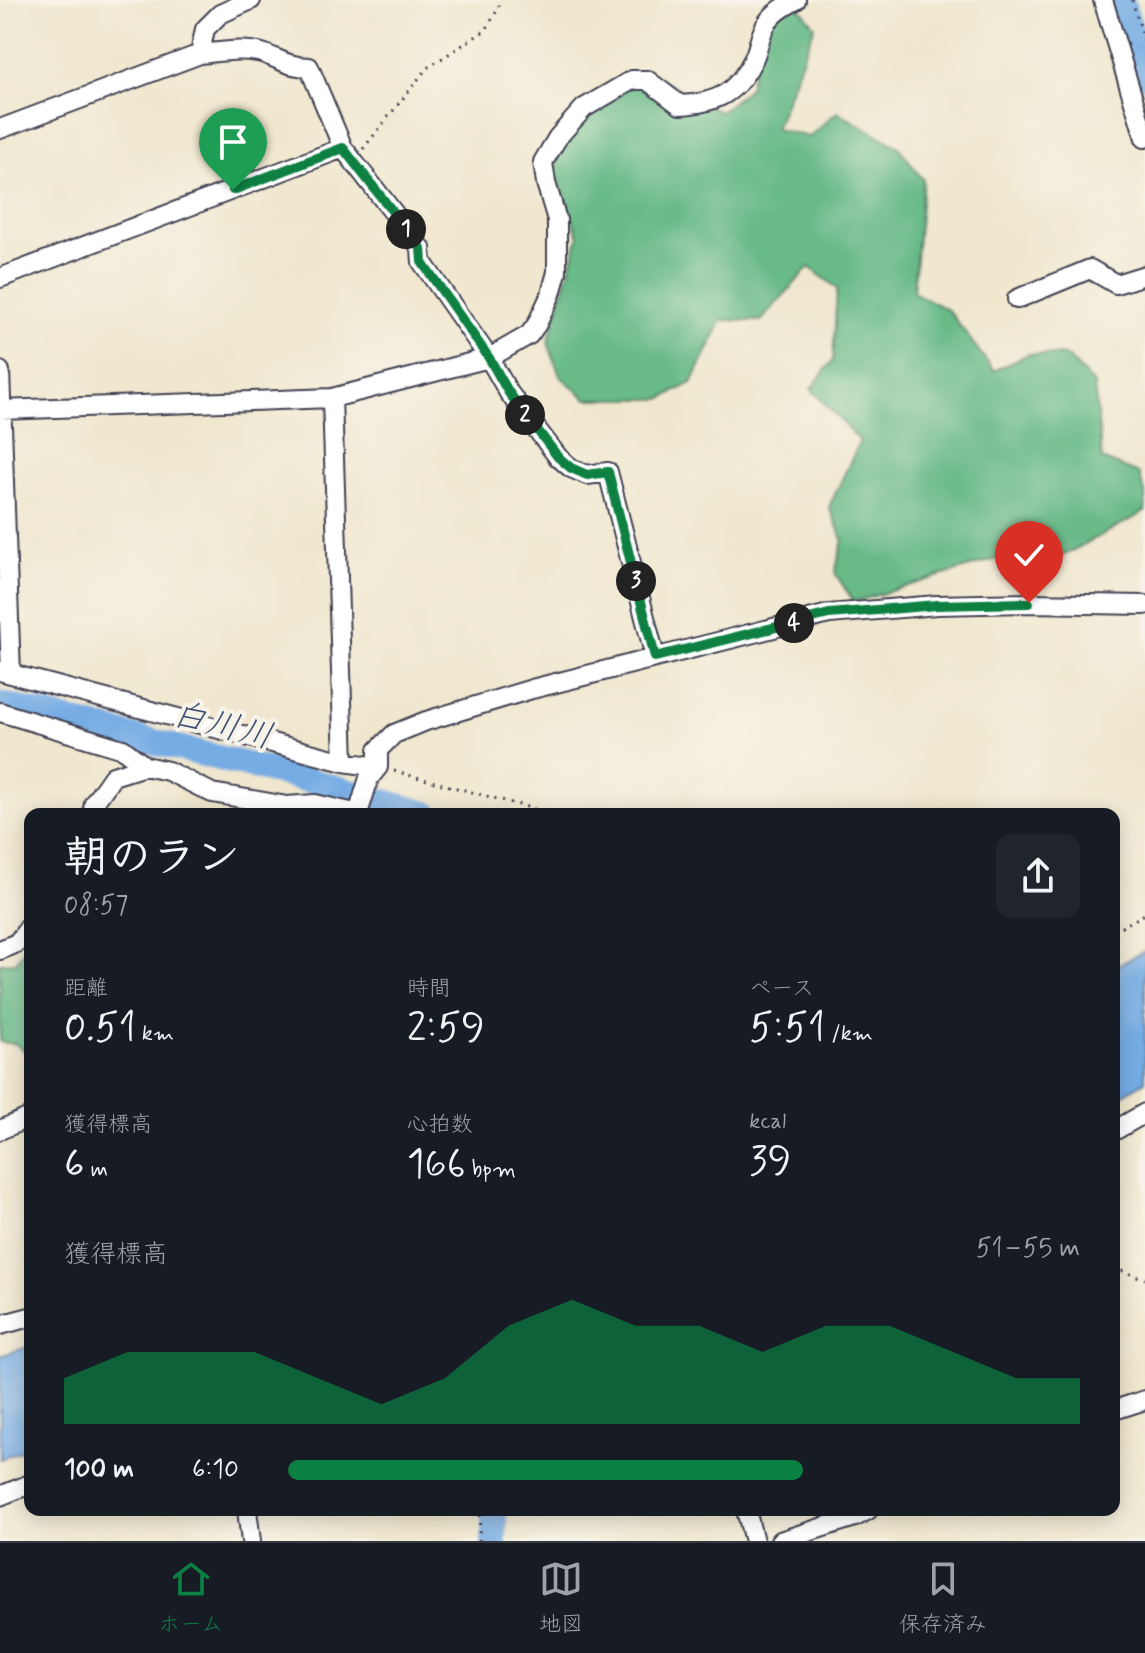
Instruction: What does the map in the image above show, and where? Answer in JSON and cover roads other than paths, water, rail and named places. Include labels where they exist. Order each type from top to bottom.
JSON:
[{"type":"street","points":[[200,54],[205,29],[220,14],[251,0]]},
{"type":"street","points":[[1,410],[332,398],[489,358],[529,335],[551,294],[557,272],[557,220],[543,162],[558,137],[584,108],[632,80],[647,80],[680,105],[704,104],[719,98],[740,82],[754,58],[766,23],[796,0]]},
{"type":"street","points":[[1103,0],[1145,138]]},
{"type":"street","points":[[0,129],[200,54],[263,53],[286,64],[309,67],[348,155],[421,248],[422,262],[489,358],[509,393],[558,457],[571,468],[587,475],[608,472],[655,657]]},
{"type":"street","points":[[0,278],[348,155]]},
{"type":"street","points":[[1017,299],[1090,269],[1116,284],[1145,275]]},
{"type":"street","points":[[0,371],[6,673],[374,772]]},
{"type":"street","points":[[332,398],[344,762]]},
{"type":"street","points":[[360,808],[374,772],[378,750],[394,734],[426,721],[532,689],[655,657],[829,614],[937,605],[1145,605]]},
{"type":"street","points":[[0,712],[123,749],[145,766],[168,771],[212,793],[287,806],[315,804],[340,808]]},
{"type":"street","points":[[93,808],[113,776],[145,766]]},
{"type":"street","points":[[0,950],[17,943],[24,934]]},
{"type":"street","points":[[1120,1128],[1145,1113]]},
{"type":"street","points":[[0,1130],[24,1120]]},
{"type":"street","points":[[0,1325],[24,1319]]},
{"type":"street","points":[[1120,1408],[1145,1400]]},
{"type":"street","points":[[0,1496],[24,1486]]},
{"type":"street","points":[[248,1516],[251,1541]]},
{"type":"street","points":[[748,1516],[754,1541]]},
{"type":"street","points":[[780,1541],[857,1516]]},
{"type":"water","points":[[1145,951],[1145,1081],[1120,1096],[1120,964]]},
{"type":"water","points":[[24,1348],[24,1449],[0,1459],[0,1356]]},
{"type":"waterway","points":[[1121,0],[1145,75]]},
{"type":"waterway","name":"白川川","points":[[0,704],[304,779],[406,808]]},
{"type":"waterway","points":[[494,1516],[494,1541]]}]
